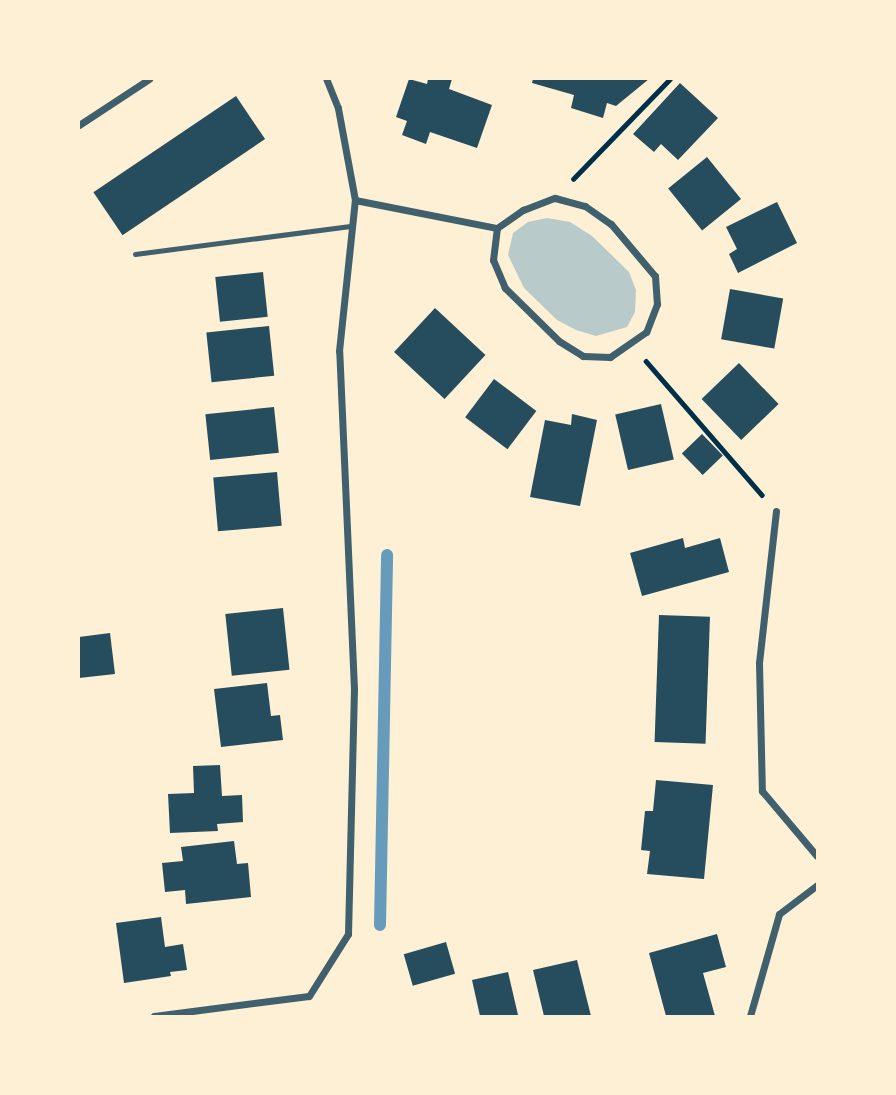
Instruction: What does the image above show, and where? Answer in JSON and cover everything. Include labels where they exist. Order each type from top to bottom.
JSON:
[{"type":"street","points":[[79,125],[149,79]]},
{"type":"street","points":[[154,1016],[309,996],[348,934],[354,689],[339,351],[355,200],[338,108],[326,79]]},
{"type":"street","points":[[555,198],[585,206],[611,225],[655,276],[657,304],[646,332],[633,345],[610,357],[583,356],[559,341],[505,288],[493,260],[498,228],[523,210],[555,198]]},
{"type":"street","points":[[355,200],[498,228]]},
{"type":"street","points":[[776,511],[759,663],[762,791],[817,856]]},
{"type":"street","points":[[750,1016],[779,914],[817,885]]},
{"type":"lane","points":[[135,254],[352,226]]},
{"type":"path","points":[[555,198],[670,79]]},
{"type":"path","points":[[633,345],[776,511]]},
{"type":"shaded area","points":[[547,218],[570,222],[592,236],[629,272],[636,290],[635,312],[627,327],[596,336],[576,330],[557,320],[524,288],[508,255],[513,233],[528,222]]},
{"type":"building","points":[[409,79],[427,84],[428,79],[452,79],[449,89],[492,105],[477,148],[430,132],[426,144],[402,135],[407,121],[396,117]]},
{"type":"building","points":[[533,79],[649,79],[616,106],[607,103],[603,118],[571,108],[574,95],[532,83]]},
{"type":"building","points":[[680,83],[718,118],[678,160],[661,144],[654,152],[633,134]]},
{"type":"building","points":[[236,96],[265,139],[122,235],[93,192]]},
{"type":"building","points":[[707,157],[741,199],[702,230],[668,188]]},
{"type":"building","points":[[777,202],[797,243],[738,273],[729,254],[737,249],[726,227]]},
{"type":"building","points":[[263,272],[268,317],[220,322],[215,277]]},
{"type":"building","points":[[730,289],[783,298],[774,349],[721,339]]},
{"type":"building","points":[[435,308],[485,355],[445,399],[394,352]]},
{"type":"building","points":[[269,326],[274,376],[212,382],[206,333]]},
{"type":"building","points":[[739,363],[779,404],[741,440],[702,399]]},
{"type":"building","points":[[494,379],[536,411],[507,449],[465,417]]},
{"type":"building","points":[[661,404],[674,460],[628,470],[615,415]]},
{"type":"building","points":[[274,407],[279,453],[210,460],[205,414]]},
{"type":"building","points":[[572,414],[597,420],[580,506],[530,497],[545,420],[571,425]]},
{"type":"building","points":[[702,434],[723,456],[703,475],[682,453]]},
{"type":"building","points":[[277,472],[282,526],[218,531],[213,478]]},
{"type":"building","points":[[683,538],[685,548],[720,538],[729,572],[642,596],[630,553]]},
{"type":"building","points":[[283,608],[289,670],[232,676],[225,614]]},
{"type":"building","points":[[659,615],[710,617],[706,744],[655,742]]},
{"type":"building","points":[[110,633],[115,674],[79,678],[79,637]]},
{"type":"building","points":[[267,683],[271,716],[280,715],[283,740],[221,747],[214,689]]},
{"type":"building","points":[[220,765],[222,796],[242,795],[243,822],[217,824],[218,831],[170,833],[168,794],[194,793],[193,766]]},
{"type":"building","points":[[656,780],[713,785],[704,879],[647,874],[650,851],[641,850],[645,811],[653,811]]},
{"type":"building","points":[[234,841],[237,864],[248,863],[251,897],[186,904],[185,890],[165,892],[162,863],[183,861],[181,847]]},
{"type":"building","points":[[161,917],[165,947],[183,944],[187,970],[170,972],[171,976],[124,983],[116,923]]},
{"type":"building","points":[[717,934],[726,967],[703,973],[715,1016],[666,1016],[649,953]]},
{"type":"building","points":[[446,942],[455,974],[413,986],[404,954]]},
{"type":"building","points":[[577,960],[591,1016],[544,1016],[533,970]]},
{"type":"building","points":[[508,972],[518,1015],[480,1016],[472,980]]},
{"type":"waterway","points":[[380,925],[387,555]]}]
